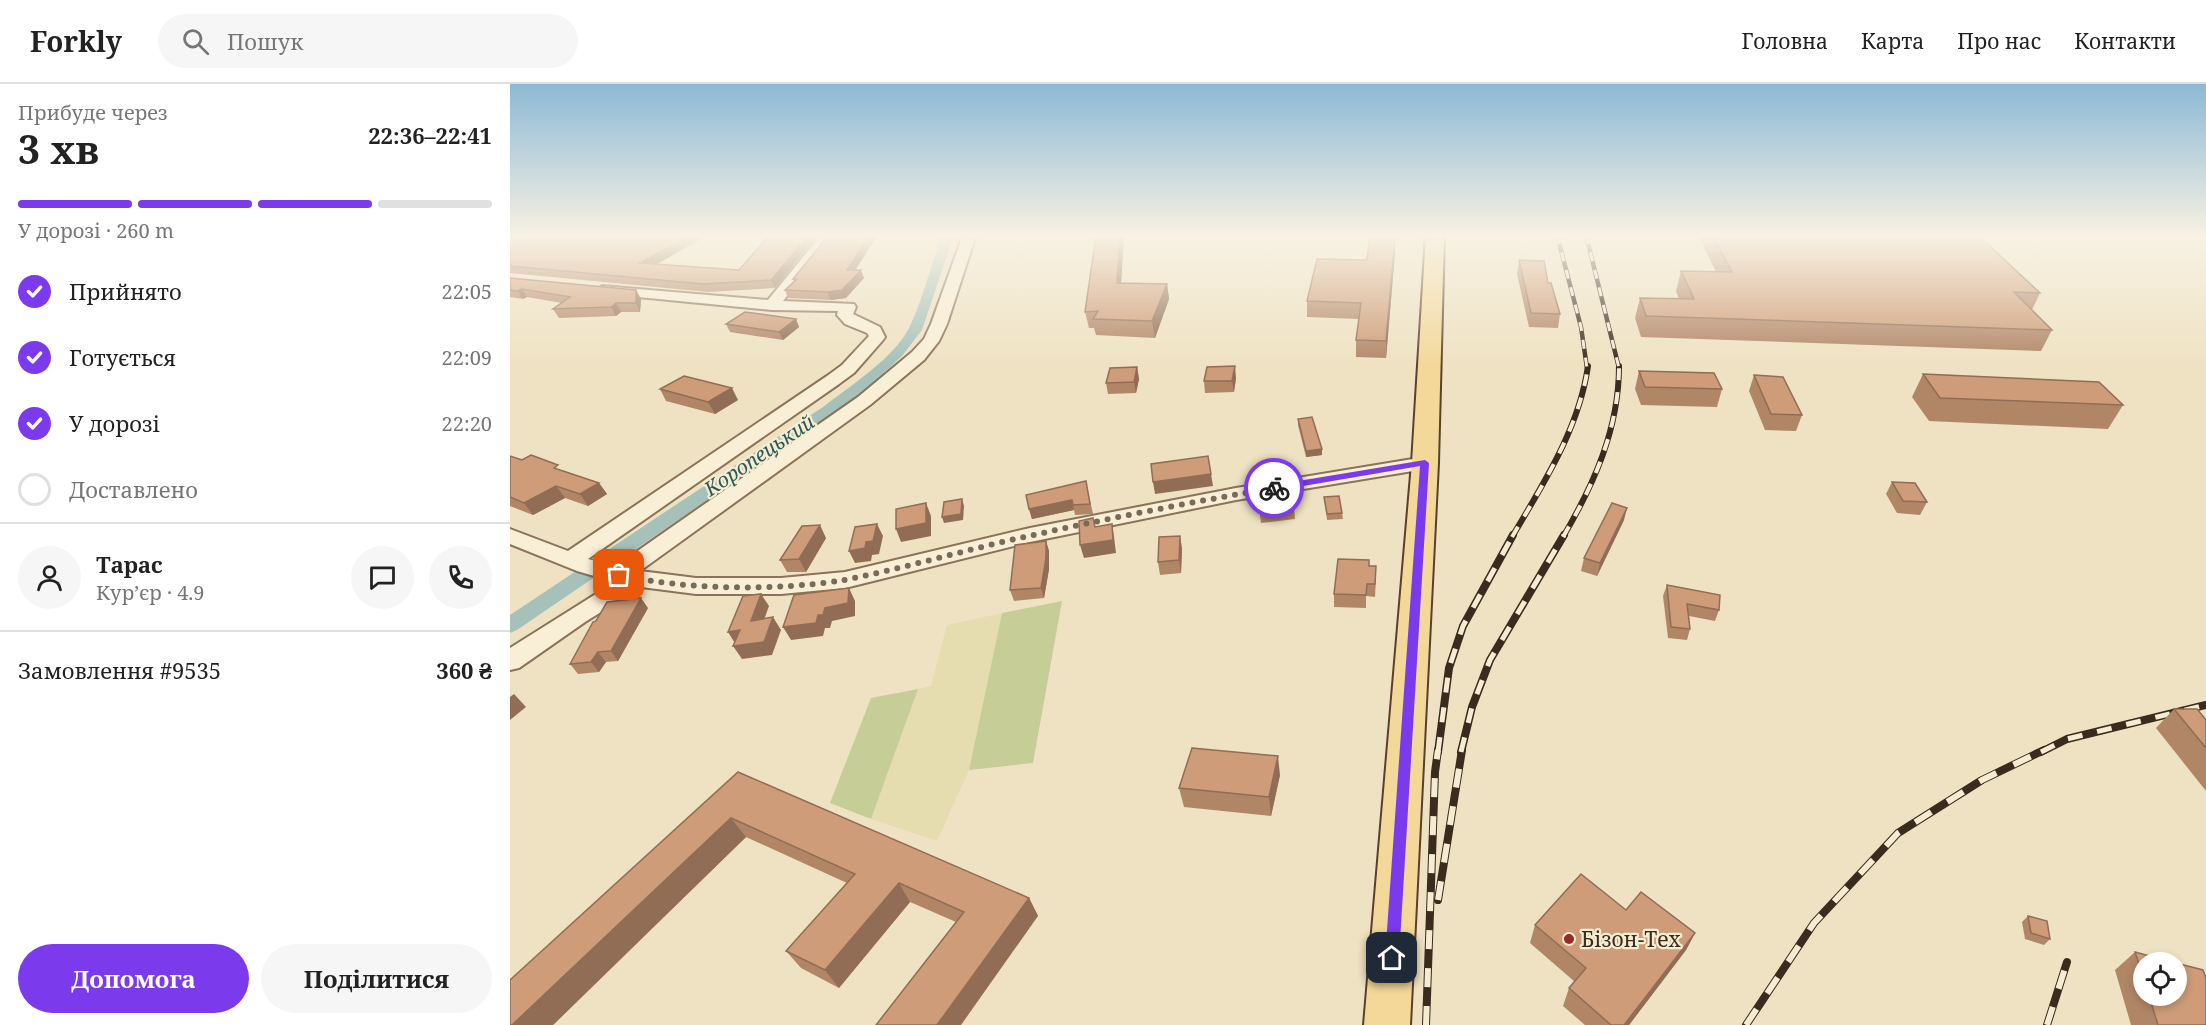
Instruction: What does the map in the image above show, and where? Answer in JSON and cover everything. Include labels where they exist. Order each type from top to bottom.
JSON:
[{"type":"main road","points":[[1388,1025],[1425,463],[1434,279]]},
{"type":"street","points":[[772,305],[793,279]]},
{"type":"street","points":[[603,570],[864,401],[918,356],[931,341],[954,279]]},
{"type":"street","points":[[510,661],[576,616],[603,570],[848,369],[877,337],[874,330],[851,321],[845,315],[848,307],[772,305],[589,287]]},
{"type":"street","points":[[510,536],[603,570],[696,586],[781,586],[845,579],[1030,536],[1236,494],[1425,463]]},
{"type":"shaded area","points":[[1002,613],[969,770],[937,841],[871,819],[918,689],[931,686],[947,625]]},
{"type":"green space","points":[[1062,601],[1033,763],[969,770],[1002,613]]},
{"type":"green space","points":[[918,689],[871,819],[830,803],[871,698]]},
{"type":"building","points":[[510,279],[520,279],[636,290],[636,303],[616,303],[611,307],[553,309],[570,297],[522,289],[510,290]]},
{"type":"building","points":[[648,279],[772,279],[771,280],[703,284]]},
{"type":"building","points":[[793,279],[853,279],[842,290],[827,292],[785,290],[797,279]]},
{"type":"building","points":[[1090,279],[1117,279],[1117,283],[1167,284],[1152,321],[1093,319],[1098,311],[1085,312]]},
{"type":"building","points":[[1312,279],[1391,279],[1386,341],[1356,340],[1361,303],[1307,301]]},
{"type":"building","points":[[1523,279],[1547,279],[1548,283],[1551,283],[1560,314],[1531,313]]},
{"type":"building","points":[[1685,279],[2025,279],[2040,293],[2014,292],[2052,330],[1646,316],[1640,298],[1694,299]]},
{"type":"building","points":[[745,312],[796,319],[779,332],[726,324]]},
{"type":"building","points":[[1235,366],[1232,381],[1204,381],[1207,367]]},
{"type":"building","points":[[1137,367],[1134,382],[1106,383],[1110,368]]},
{"type":"building","points":[[1639,371],[1714,373],[1722,389],[1645,387]]},
{"type":"building","points":[[1923,374],[2099,382],[2123,405],[1940,398]]},
{"type":"building","points":[[1754,375],[1783,377],[1802,415],[1771,414]]},
{"type":"building","points":[[684,376],[732,388],[708,402],[660,389]]},
{"type":"building","points":[[1312,417],[1322,449],[1306,451],[1298,419]]},
{"type":"building","points":[[531,455],[558,465],[554,468],[599,483],[580,494],[556,486],[524,503],[510,497],[510,456],[522,460]]},
{"type":"building","points":[[1208,456],[1211,474],[1153,482],[1151,464]]},
{"type":"building","points":[[1086,481],[1090,504],[1073,505],[1072,500],[1029,509],[1026,495]]},
{"type":"building","points":[[1892,482],[1915,483],[1927,502],[1903,501]]},
{"type":"building","points":[[1291,489],[1294,506],[1260,510],[1257,493]]},
{"type":"building","points":[[1339,496],[1342,513],[1327,514],[1324,497]]},
{"type":"building","points":[[962,499],[961,514],[942,517],[944,502]]},
{"type":"building","points":[[926,503],[926,523],[896,529],[896,509]]},
{"type":"building","points":[[1612,503],[1627,508],[1600,563],[1584,558]]},
{"type":"building","points":[[1093,518],[1095,527],[1112,524],[1113,540],[1080,545],[1079,521]]},
{"type":"building","points":[[877,524],[873,541],[866,542],[865,548],[849,551],[855,527]]},
{"type":"building","points":[[820,525],[799,559],[780,560],[802,526]]},
{"type":"building","points":[[1180,536],[1179,560],[1158,562],[1159,537]]},
{"type":"building","points":[[1046,541],[1041,588],[1010,590],[1015,545]]},
{"type":"building","points":[[1338,559],[1369,560],[1369,566],[1376,566],[1375,584],[1367,584],[1366,595],[1334,594]]},
{"type":"building","points":[[1667,585],[1720,595],[1719,610],[1687,604],[1690,629],[1671,627]]},
{"type":"building","points":[[849,588],[848,603],[825,608],[823,615],[818,615],[816,623],[783,627],[794,595]]},
{"type":"building","points":[[761,594],[751,621],[773,617],[764,642],[733,646],[740,630],[728,632],[743,596]]},
{"type":"building","points":[[641,598],[611,651],[598,652],[591,662],[570,664],[607,602]]},
{"type":"building","points":[[2174,709],[2197,709],[2206,720],[2206,748]]},
{"type":"building","points":[[1192,748],[1278,756],[1269,797],[1179,788]]},
{"type":"building","points":[[738,772],[1029,898],[937,1025],[876,1025],[964,912],[899,883],[825,970],[786,951],[855,874],[731,818],[510,1025],[510,980]]},
{"type":"building","points":[[1581,874],[1626,910],[1641,892],[1695,933],[1624,1025],[1611,1025],[1569,988],[1586,968],[1535,925]]},
{"type":"building","points":[[2028,916],[2047,921],[2050,939],[2031,933]]},
{"type":"building","points":[[2187,966],[2203,970],[2206,978],[2206,1025],[2158,1025],[2152,1006],[2187,1006]]},
{"type":"waterway","name":"Коропецький","points":[[510,625],[829,410],[869,379],[897,353],[915,330],[933,279]]},
{"type":"railway","points":[[1568,279],[1581,327],[1587,368]]},
{"type":"railway","points":[[1597,279],[1619,368]]},
{"type":"railway","points":[[1512,537],[1568,434],[1577,412],[1588,366]]},
{"type":"railway","points":[[1563,537],[1585,497],[1603,455],[1615,412],[1619,368]]},
{"type":"railway","points":[[1438,752],[1449,668],[1463,626],[1513,535]]},
{"type":"railway","points":[[1461,752],[1472,707],[1490,660],[1564,535]]},
{"type":"railway","points":[[2041,752],[2067,739],[2206,705]]},
{"type":"railway","points":[[1426,1025],[1435,772],[1438,750]]},
{"type":"railway","points":[[1438,900],[1462,750]]},
{"type":"railway","points":[[1746,1025],[1814,923],[1898,833],[1982,780],[2044,750]]},
{"type":"railway","points":[[2047,1025],[2067,962]]},
{"type":"way so far","points":[[619,575],[668,584],[696,586],[815,584],[1030,536],[1274,488]]},
{"type":"place","name":"Бізон-Тех","points":[[1569,939]]},
{"type":"route","points":[[1274,488],[1425,463],[1392,958]]}]
